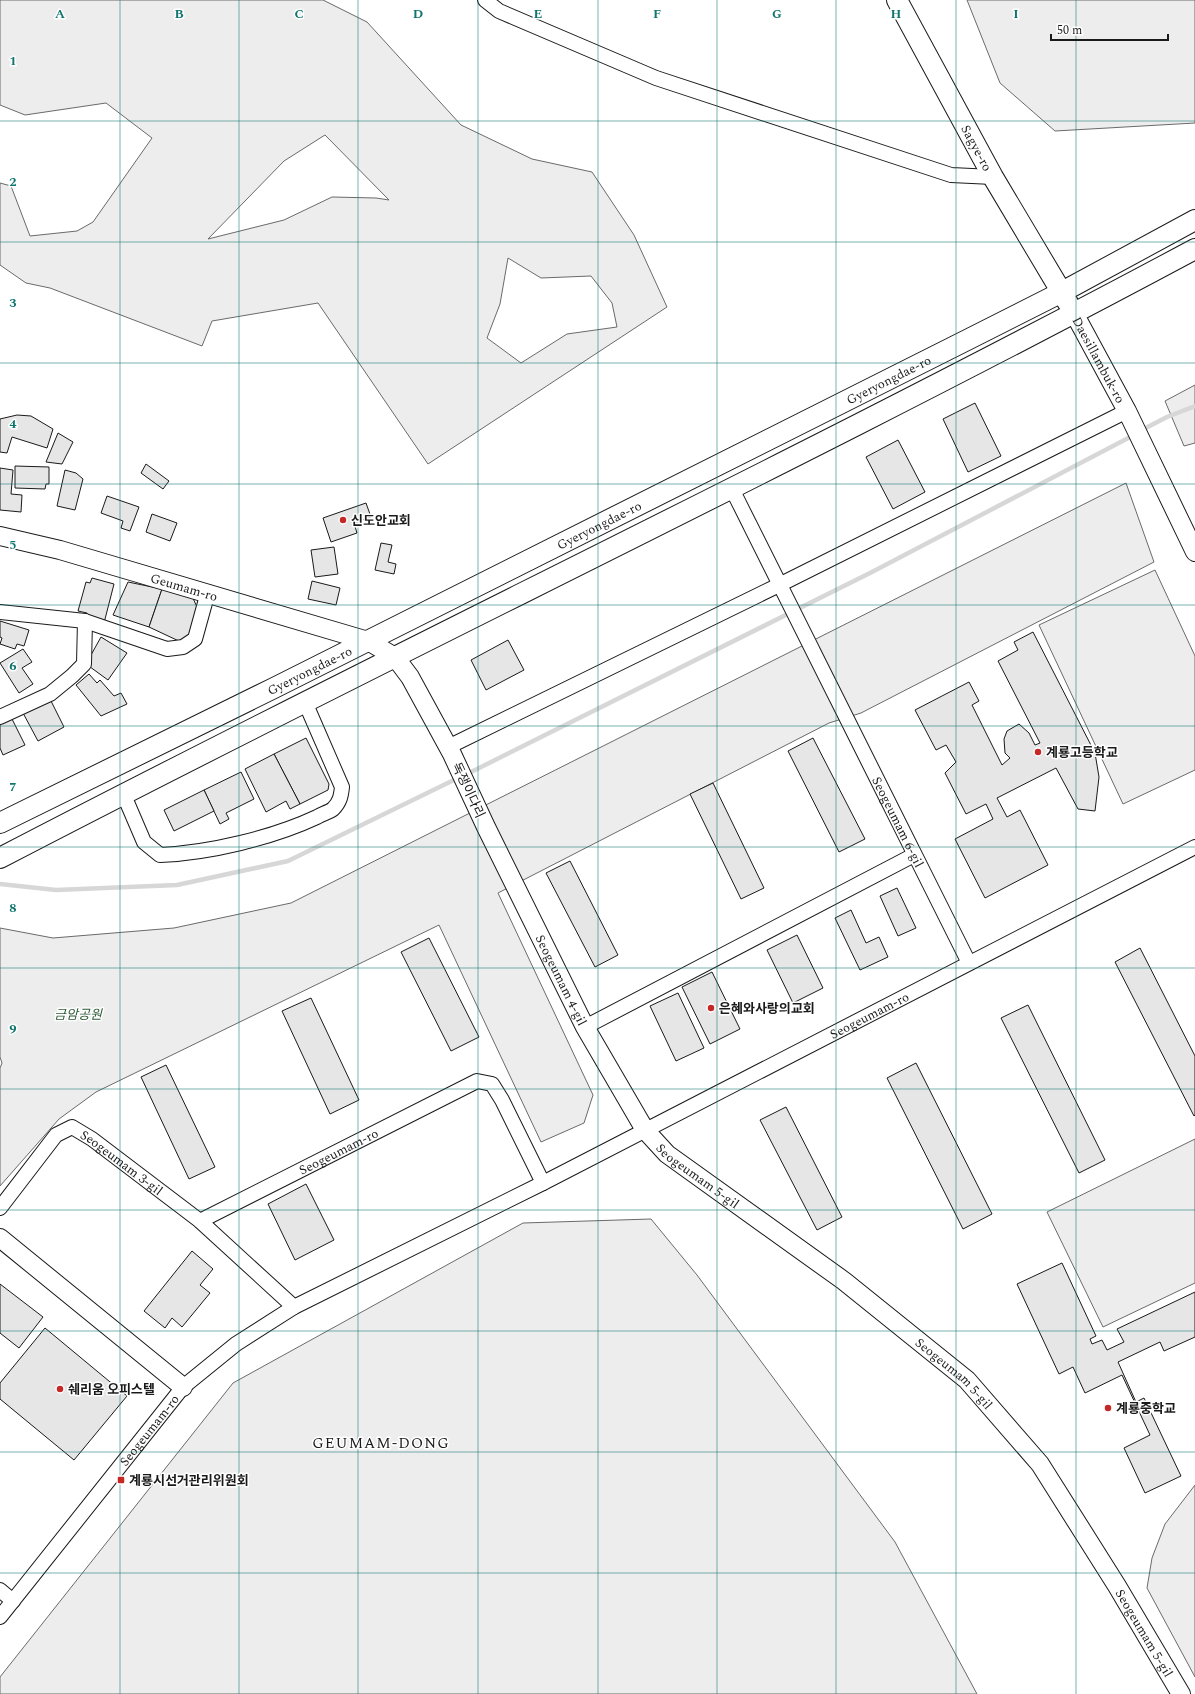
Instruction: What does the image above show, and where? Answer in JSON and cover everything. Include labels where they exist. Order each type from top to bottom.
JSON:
[{"type":"main road","name":"Sagye-ro","points":[[897,0],[993,177],[1062,292]]},
{"type":"main road","name":"Gyeryongdae-ro","points":[[0,823],[368,641],[1062,292],[1195,220]]},
{"type":"main road","name":"Gyeryongdae-ro","points":[[0,858],[123,793],[732,489],[1195,249]]},
{"type":"main road","name":"Daesillambuk-ro","points":[[1062,292],[1074,313]]},
{"type":"street","points":[[485,0],[499,11],[656,78],[951,175],[993,177]]},
{"type":"street","name":"Daesillambuk-ro","points":[[1074,313],[1127,411],[1195,552]]},
{"type":"street","points":[[368,641],[395,657],[410,677],[450,750],[1127,411]]},
{"type":"street","points":[[732,489],[779,585]]},
{"type":"street","name":"Geumam-ro","points":[[0,536],[60,550],[208,592],[368,641]]},
{"type":"street","name":"Seogeumam 6-gil","points":[[779,585],[969,963]]},
{"type":"street","points":[[0,612],[85,621],[167,649],[183,647],[195,639],[208,592]]},
{"type":"street","points":[[0,716],[50,694],[84,664],[85,621]]},
{"type":"street","points":[[123,793],[144,842],[160,855],[180,854],[240,843],[300,825],[332,810],[340,799],[342,787],[305,702]]},
{"type":"street","name":"독쟁이다리","points":[[450,750],[486,827]]},
{"type":"street","name":"Seogeumam 4-gil","points":[[486,827],[585,1027],[645,1130]]},
{"type":"street","name":"Seogeumam-ro","points":[[0,1617],[183,1387],[236,1344],[294,1307],[543,1183],[1195,847]]},
{"type":"street","points":[[585,1027],[914,855]]},
{"type":"street","name":"Seogeumam-ro","points":[[200,1221],[477,1081],[492,1084],[502,1100],[543,1183]]},
{"type":"street","name":"Seogeumam 3-gil","points":[[0,1208],[56,1135],[72,1128],[92,1139],[200,1221]]},
{"type":"street","name":"Seogeumam 5-gil","points":[[645,1130],[667,1154],[844,1281],[967,1380],[1040,1464],[1117,1586],[1181,1694]]},
{"type":"street","points":[[200,1221],[294,1307]]},
{"type":"street","points":[[0,1238],[183,1387]]},
{"type":"street","points":[[0,1590],[13,1601]]},
{"type":"shaded area","points":[[0,0],[323,0],[367,22],[461,125],[532,159],[592,172],[634,235],[667,307],[428,464],[318,303],[212,321],[202,346],[50,288],[26,283],[0,265],[0,183],[11,186],[30,236],[77,231],[93,222],[152,138],[106,103],[25,115],[0,105]],"holes":[[[325,135],[389,200],[376,198],[332,197],[284,220],[208,239],[284,161]],[[508,258],[541,278],[591,276],[612,303],[617,327],[567,334],[521,363],[487,338],[500,304]]]},
{"type":"shaded area","points":[[967,0],[1195,0],[1195,123],[1055,131],[1000,83]]},
{"type":"shaded area","points":[[1195,385],[1195,443],[1184,446],[1165,401]]},
{"type":"shaded area","name":"금암공원","points":[[1126,483],[1154,562],[861,713],[829,723],[498,893],[593,1095],[584,1123],[541,1142],[439,925],[96,1092],[59,1119],[0,1186],[0,1068],[2,1063],[0,1057],[0,928],[53,938],[174,928],[291,903]]},
{"type":"shaded area","points":[[1155,570],[1195,656],[1195,770],[1123,804],[1039,625]]},
{"type":"shaded area","points":[[1195,1139],[1195,1283],[1103,1327],[1047,1212]]},
{"type":"shaded area","points":[[651,1219],[697,1275],[895,1542],[977,1694],[0,1694],[0,1677],[233,1383],[523,1223]]},
{"type":"shaded area","points":[[1195,1485],[1195,1677],[1147,1588],[1152,1558],[1165,1524]]},
{"type":"building","points":[[975,403],[1001,456],[968,472],[943,419]]},
{"type":"building","points":[[17,415],[31,416],[53,429],[47,448],[12,437],[7,453],[0,452],[0,419]]},
{"type":"building","points":[[58,433],[73,442],[62,464],[46,462]]},
{"type":"building","points":[[898,440],[925,492],[893,509],[866,457]]},
{"type":"building","points":[[146,464],[169,481],[163,489],[141,473]]},
{"type":"building","points":[[15,466],[49,467],[49,484],[46,484],[45,489],[15,488]]},
{"type":"building","points":[[0,468],[13,470],[11,494],[22,495],[21,512],[0,510]]},
{"type":"building","points":[[65,470],[76,473],[83,479],[75,510],[57,506]]},
{"type":"building","points":[[107,496],[139,507],[130,531],[121,528],[123,521],[101,513]]},
{"type":"building","name":"신도안교회","points":[[366,503],[371,517],[354,523],[357,533],[331,542],[323,518]]},
{"type":"building","points":[[152,514],[177,523],[170,541],[146,532]]},
{"type":"building","points":[[381,543],[392,545],[388,562],[396,564],[394,574],[375,570]]},
{"type":"building","points":[[334,547],[338,574],[315,577],[311,550]]},
{"type":"building","points":[[92,578],[114,584],[104,623],[86,618],[87,613],[78,611],[86,582],[90,583]]},
{"type":"building","points":[[312,581],[340,588],[336,605],[308,599]]},
{"type":"building","points":[[128,582],[162,589],[149,627],[113,615]]},
{"type":"building","points":[[162,589],[192,596],[197,607],[191,637],[181,642],[149,627]]},
{"type":"building","points":[[0,621],[29,630],[24,646],[17,644],[15,649],[0,644],[2,638],[0,637]]},
{"type":"building","points":[[1033,632],[1095,753],[1099,777],[1095,811],[1078,809],[1056,768],[997,798],[1007,817],[1020,810],[1048,865],[985,898],[955,839],[993,819],[986,804],[966,814],[945,773],[956,762],[946,745],[936,750],[915,710],[969,682],[979,701],[972,705],[1002,765],[1010,758],[1005,753],[1004,739],[1007,731],[1019,724],[1029,733],[1035,745],[1040,743],[998,661],[1018,650],[1014,642]]},
{"type":"building","points":[[101,637],[127,653],[108,680],[86,664]]},
{"type":"building","points":[[508,640],[524,670],[486,690],[471,660]]},
{"type":"building","points":[[23,649],[32,662],[22,668],[33,684],[19,693],[0,663]]},
{"type":"building","points":[[89,674],[97,683],[100,680],[114,696],[121,693],[127,704],[101,716],[76,685]]},
{"type":"building","points":[[50,699],[64,727],[38,741],[23,713]]},
{"type":"building","points":[[12,719],[25,745],[3,755],[0,748],[0,724]]},
{"type":"building","points":[[306,738],[329,784],[328,790],[300,804],[274,754]]},
{"type":"building","points":[[813,738],[865,839],[839,852],[788,751]]},
{"type":"building","points":[[274,754],[300,804],[290,809],[286,801],[266,812],[245,769]]},
{"type":"building","points":[[241,772],[254,799],[226,813],[229,819],[220,824],[204,790]]},
{"type":"building","points":[[713,783],[764,888],[741,899],[690,794]]},
{"type":"building","points":[[204,790],[214,811],[174,831],[164,810]]},
{"type":"building","points":[[570,861],[618,955],[595,967],[546,873]]},
{"type":"building","points":[[897,888],[916,928],[898,936],[880,896]]},
{"type":"building","points":[[851,910],[866,943],[879,937],[888,957],[860,970],[835,918]]},
{"type":"building","points":[[797,935],[823,988],[793,1003],[767,950]]},
{"type":"building","points":[[429,938],[479,1037],[451,1051],[401,952]]},
{"type":"building","points":[[1140,948],[1195,1056],[1194,1116],[1115,962]]},
{"type":"building","name":"은혜와사랑의교회","points":[[712,972],[740,1029],[710,1044],[682,987]]},
{"type":"building","points":[[678,993],[704,1048],[676,1061],[650,1006]]},
{"type":"building","points":[[311,998],[359,1100],[330,1114],[282,1011]]},
{"type":"building","points":[[1028,1005],[1105,1160],[1079,1173],[1001,1018]]},
{"type":"building","points":[[916,1063],[992,1214],[963,1229],[887,1078]]},
{"type":"building","points":[[166,1065],[215,1167],[189,1179],[141,1077]]},
{"type":"building","points":[[786,1107],[842,1217],[817,1230],[760,1120]]},
{"type":"building","points":[[306,1184],[334,1240],[295,1260],[268,1204]]},
{"type":"building","points":[[192,1251],[213,1269],[200,1285],[210,1293],[182,1327],[172,1318],[165,1328],[144,1311]]},
{"type":"building","name":"계룡중학교","points":[[1062,1263],[1096,1336],[1090,1339],[1092,1344],[1102,1340],[1107,1350],[1124,1342],[1117,1329],[1195,1292],[1195,1337],[1164,1351],[1160,1342],[1118,1362],[1136,1402],[1144,1398],[1181,1476],[1145,1493],[1124,1448],[1150,1435],[1122,1375],[1085,1393],[1073,1367],[1059,1374],[1017,1284]]},
{"type":"building","points":[[0,1284],[43,1317],[19,1348],[0,1333]]},
{"type":"building","name":"쉐리움 오피스텔","points":[[45,1328],[127,1396],[74,1460],[0,1399],[0,1383]]},
{"type":"waterway","points":[[1140,431],[1167,417],[1195,406]]},
{"type":"waterway","points":[[467,774],[872,572],[1134,435]]},
{"type":"waterway","points":[[0,884],[56,890],[177,885],[288,861],[460,777]]},
{"type":"place","name":"신도안교회","points":[[343,520]]},
{"type":"place","name":"계룡고등학교","points":[[1038,752]]},
{"type":"place","name":"은혜와사랑의교회","points":[[711,1008]]},
{"type":"place","name":"쉐리움 오피스텔","points":[[60,1389]]},
{"type":"place","name":"계룡중학교","points":[[1108,1408]]},
{"type":"place","name":"계룡시선거관리위원회","points":[[121,1480]]},
{"type":"district","name":"GEUMAM-DONG","points":[[381,1443]]}]
